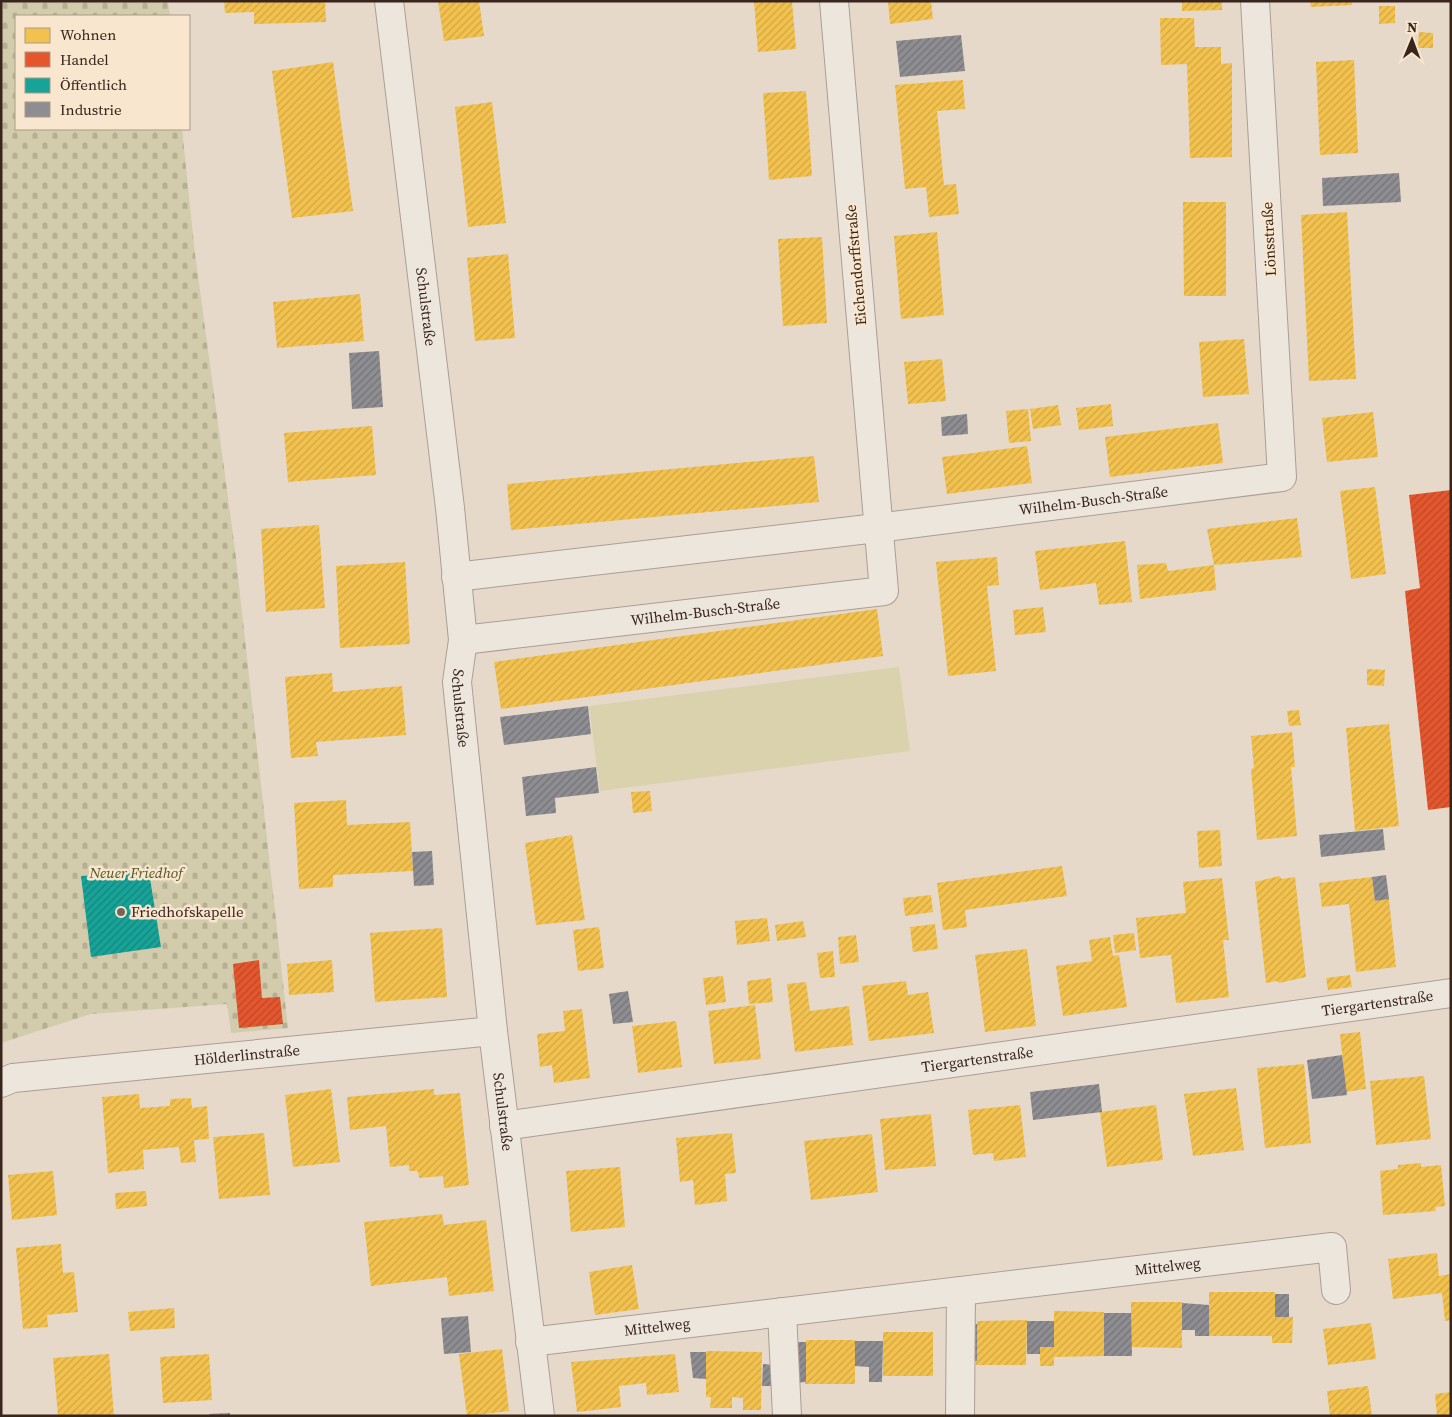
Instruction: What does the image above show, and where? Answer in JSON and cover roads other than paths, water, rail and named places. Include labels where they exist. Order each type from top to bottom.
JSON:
[{"type":"street","name":"Schulstraße","points":[[389,1],[449,498],[463,640],[457,682],[493,1031],[540,1416]]},
{"type":"street","name":"Eichendorffstraße","points":[[834,1],[877,528]]},
{"type":"street","name":"Lönsstraße","points":[[1255,1],[1282,477]]},
{"type":"street","name":"Wilhelm-Busch-Straße","points":[[456,577],[877,528],[1282,477]]},
{"type":"street","name":"Wilhelm-Busch-Straße","points":[[463,640],[884,591],[877,528]]},
{"type":"street","name":"Tiergartenstraße","points":[[504,1126],[1451,994]]},
{"type":"street","name":"Hölderlinstraße","points":[[1,1083],[13,1078],[493,1031]]},
{"type":"street","name":"Mittelweg","points":[[530,1342],[1332,1247],[1336,1290]]},
{"type":"street","points":[[960,1416],[961,1291]]},
{"type":"street","points":[[782,1312],[786,1416]]},
{"type":"place","name":"Friedhofskapelle","points":[[121,912]]},
{"type":"park label","name":"Neuer Friedhof","points":[[136,873]]}]
